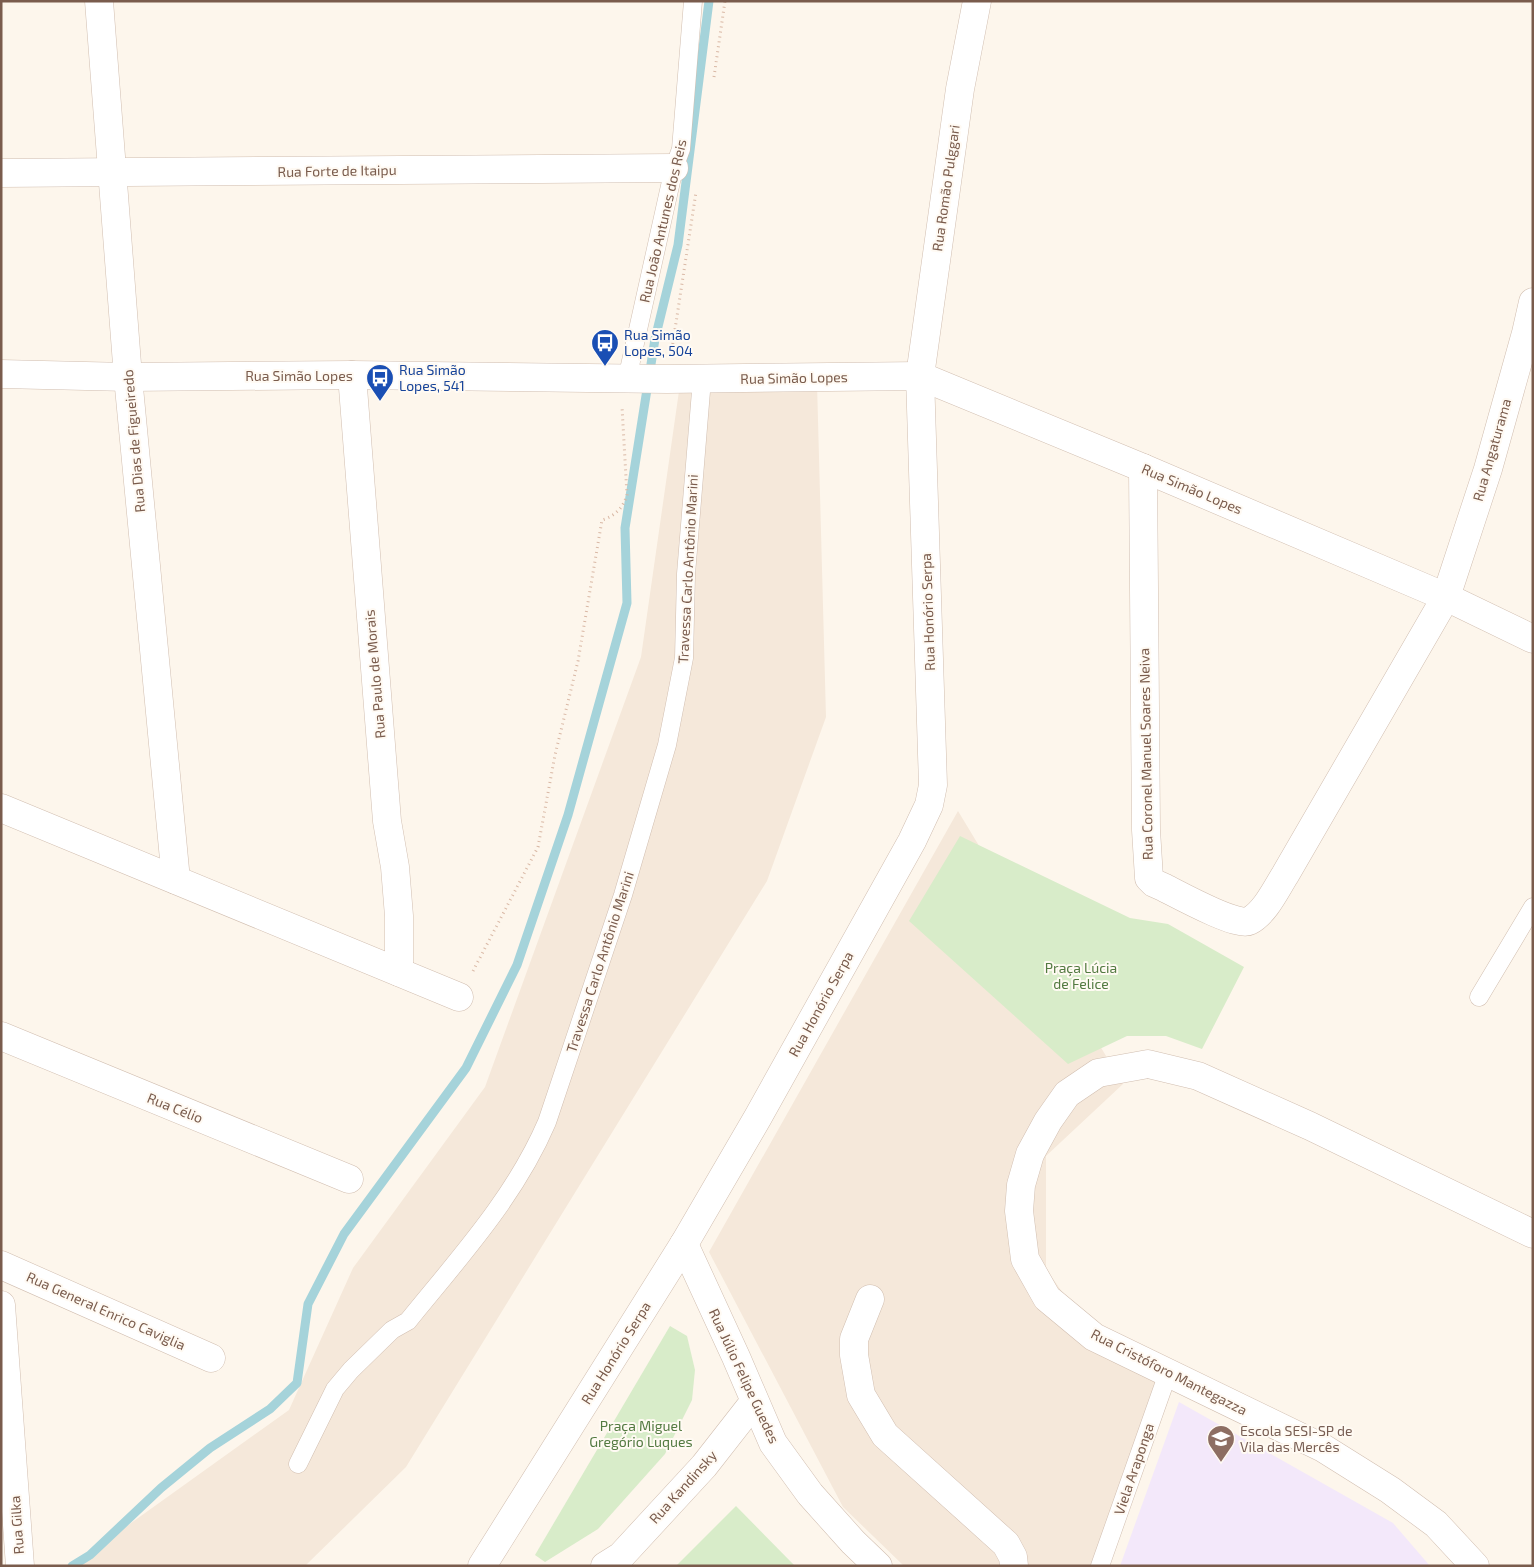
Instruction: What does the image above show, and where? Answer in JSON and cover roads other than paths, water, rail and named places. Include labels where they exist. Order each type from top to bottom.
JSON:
[{"type":"street","name":"Rua Dias de Figueiredo","points":[[99,1],[128,378],[176,880]]},
{"type":"street","name":"Rua Romão Pulggari","points":[[920,376],[960,89],[977,1]]},
{"type":"street","name":"Rua Forte de Itaipu","points":[[1,173],[674,168]]},
{"type":"street","name":"Rua Angaturama","points":[[1446,597],[1488,469],[1529,333],[1533,302]]},
{"type":"street","name":"Rua Simão Lopes","points":[[1,374],[128,378],[352,375],[667,380],[920,376],[1143,468],[1446,597],[1533,639]]},
{"type":"street","name":"Rua Paulo de Morais","points":[[352,375],[387,821],[395,867],[399,916],[399,972]]},
{"type":"street","name":"Rua Honório Serpa","points":[[482,1566],[684,1244],[758,1117],[912,842],[929,805],[933,785],[920,376]]},
{"type":"street","name":"Rua Coronel Manuel Soares Neiva","points":[[1143,468],[1148,875],[1154,883],[1225,917],[1239,922],[1247,922],[1258,914],[1265,905],[1285,875],[1446,597]]},
{"type":"street","points":[[1,808],[459,997]]},
{"type":"street","name":"Rua Célio","points":[[1,1036],[349,1179]]},
{"type":"street","name":"Rua Cristóforo Mantegazza","points":[[1475,1566],[1436,1524],[1390,1490],[1323,1448],[1094,1337],[1047,1298],[1025,1259],[1019,1211],[1021,1185],[1030,1154],[1048,1121],[1067,1094],[1098,1073],[1148,1064],[1198,1076],[1310,1126],[1533,1234]]},
{"type":"street","name":"Rua Júlio Felipe Guedes","points":[[684,1244],[773,1443],[810,1494],[853,1542],[878,1566]]},
{"type":"street","name":"Rua General Enrico Caviglia","points":[[1,1265],[211,1358]]},
{"type":"street","points":[[870,1299],[854,1339],[854,1355],[861,1395],[885,1435],[1006,1544],[1013,1557],[1014,1566]]},
{"type":"street","name":"Rua Gilka","points":[[1,1305],[20,1561]]},
{"type":"street","name":"Rua Kandinsky","points":[[605,1566],[621,1556],[704,1466],[754,1402]]},
{"type":"lane","name":"Rua João Antunes dos Reis","points":[[625,379],[674,168],[681,149],[693,1]]},
{"type":"lane","name":"Travessa Carlo Antônio Marini","points":[[298,1464],[335,1389],[351,1370],[392,1330],[408,1321],[486,1225],[538,1143],[547,1122],[623,894],[667,746],[684,658],[686,574],[702,380]]},
{"type":"lane","points":[[1479,997],[1533,907]]},
{"type":"lane","name":"Viela Araponga","points":[[1100,1566],[1168,1373]]},
{"type":"waterway","points":[[72,1566],[90,1555],[161,1488],[210,1448],[270,1409],[297,1383],[308,1304],[344,1234],[466,1068],[517,965],[568,815],[627,603],[625,528],[655,339],[678,245],[709,1]]},
{"type":"place","name":"Rua Simão Lopes, 504","points":[[605,367]]},
{"type":"place","name":"Rua Simão Lopes, 541","points":[[380,402]]},
{"type":"place","name":"Escola SESI-SP de Vila das Mercês","points":[[1221,1463]]},
{"type":"park label","name":"Praça Lúcia de Felice","points":[[1081,976]]},
{"type":"park label","name":"Praça Miguel Gregório Luques","points":[[641,1434]]}]
